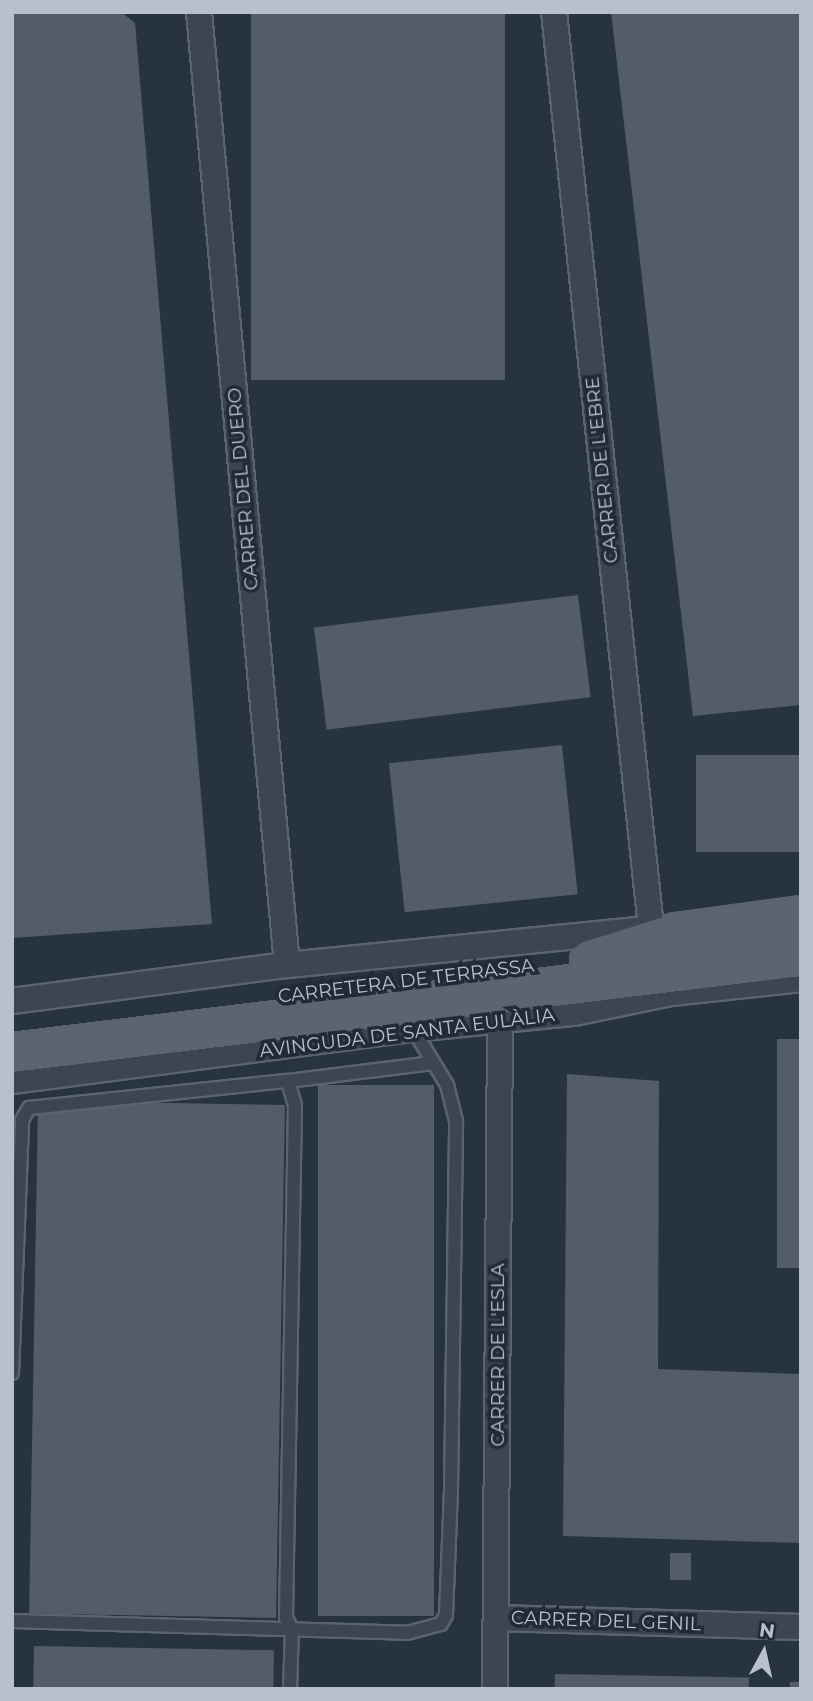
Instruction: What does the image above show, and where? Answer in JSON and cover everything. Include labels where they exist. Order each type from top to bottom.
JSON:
[{"type":"main road","points":[[590,960],[664,930],[801,916]]},
{"type":"main road","name":"CARRETERA DE TERRASSA","points":[[12,1053],[223,1015],[590,960],[801,935]]},
{"type":"main road","name":"CARRETERA DE TERRASSA","points":[[12,1029],[223,1015],[509,1006],[801,957]]},
{"type":"street","name":"CARRER DEL DUERO","points":[[199,12],[288,965]]},
{"type":"street","name":"CARRER DE L'EBRE","points":[[554,12],[664,930]]},
{"type":"street","points":[[12,1002],[288,965],[664,930]]},
{"type":"street","name":"AVINGUDA DE SANTA EULÀLIA","points":[[12,1081],[413,1029],[509,1006],[584,1011],[671,993],[801,979]]},
{"type":"street","name":"CARRETERA DE TERRASSA","points":[[509,1006],[671,993]]},
{"type":"street","name":"CARRER DE L'ESLA","points":[[495,1689],[509,1006]]},
{"type":"street","name":"CARRER DEL GENIL","points":[[496,1618],[801,1627]]},
{"type":"lane","points":[[12,1621],[407,1633],[441,1624],[446,1615],[454,1348],[456,1121],[447,1085],[413,1029]]},
{"type":"lane","points":[[12,1373],[22,1120],[29,1108],[433,1063]]},
{"type":"lane","points":[[288,1081],[295,1105],[286,1618],[292,1629],[290,1689]]},
{"type":"building","points":[[12,12],[121,12],[135,23],[212,924],[12,938]]},
{"type":"building","points":[[251,12],[505,12],[505,380],[251,380]]},
{"type":"building","points":[[611,12],[801,12],[801,705],[693,716]]},
{"type":"building","points":[[578,595],[591,697],[327,730],[314,627]]},
{"type":"building","points":[[562,745],[578,894],[405,912],[389,763]]},
{"type":"building","points":[[696,755],[801,755],[801,852],[696,852]]},
{"type":"building","points":[[777,1039],[801,1039],[801,1268],[777,1268]]},
{"type":"building","points":[[567,1074],[659,1081],[658,1369],[801,1374],[801,1543],[563,1536]]},
{"type":"building","points":[[318,1085],[434,1085],[434,1616],[318,1616]]},
{"type":"building","points":[[38,1101],[285,1105],[276,1618],[29,1614]]},
{"type":"building","points":[[670,1553],[691,1553],[691,1580],[670,1580]]},
{"type":"building","points":[[34,1646],[274,1650],[273,1689],[33,1689]]},
{"type":"building","points":[[555,1674],[749,1677],[749,1689],[555,1689]]},
{"type":"building","points":[[790,1682],[801,1682],[801,1689],[790,1689]]}]
